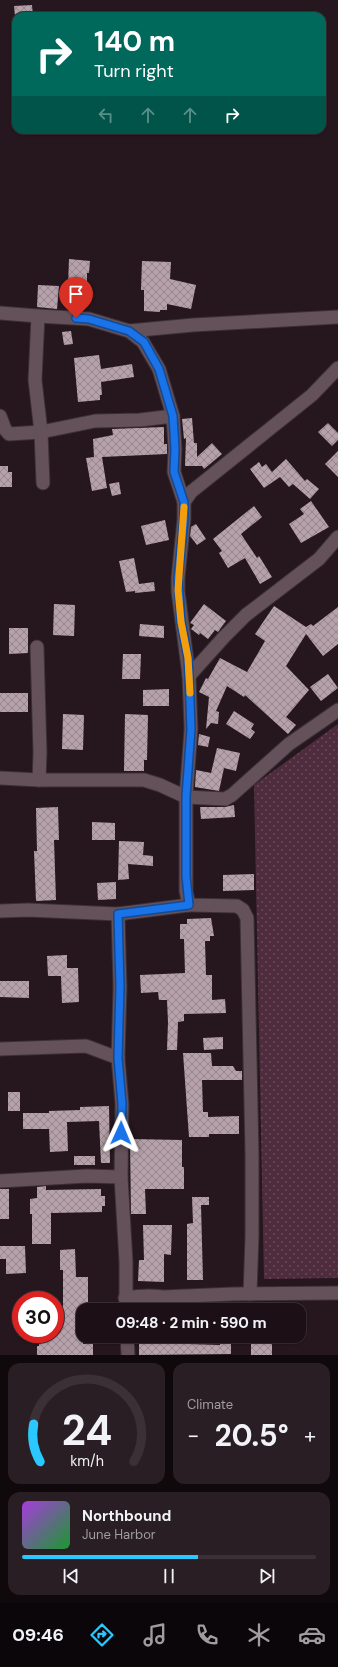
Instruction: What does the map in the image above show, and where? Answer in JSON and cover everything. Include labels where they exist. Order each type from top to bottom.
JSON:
[{"type":"street","points":[[0,313],[89,319],[129,331],[144,342],[159,369],[173,416],[175,449],[174,472],[184,502],[178,590],[189,676],[191,729],[186,797],[186,876],[189,905]]},
{"type":"street","points":[[38,316],[36,380],[41,432],[43,483]]},
{"type":"street","points":[[129,331],[193,325],[338,317]]},
{"type":"street","points":[[184,502],[191,492],[312,395],[338,368]]},
{"type":"street","points":[[0,416],[5,429],[9,434],[41,432],[95,421],[140,420],[173,416]]},
{"type":"street","points":[[189,676],[246,615],[319,559],[338,537]]},
{"type":"street","points":[[37,647],[39,780]]},
{"type":"street","points":[[0,778],[39,780],[144,780],[160,785],[186,797],[226,799],[281,751],[338,710]]},
{"type":"street","points":[[0,911],[28,910],[118,914],[189,905],[237,906],[243,910],[247,918],[252,1154],[250,1294]]},
{"type":"street","points":[[118,914],[120,987],[118,1058],[122,1104],[121,1177],[126,1262],[125,1303]]},
{"type":"street","points":[[0,1049],[86,1046],[118,1058]]},
{"type":"street","points":[[0,1181],[87,1176],[121,1177]]},
{"type":"street","points":[[127,1303],[140,1296],[163,1297],[338,1292]]},
{"type":"street","points":[[127,1343],[128,1355]]},
{"type":"shaded area","points":[[338,724],[338,1278],[264,1279],[254,785]]},
{"type":"building","points":[[32,5],[33,12],[15,12],[14,6]]},
{"type":"building","points":[[69,259],[90,261],[89,273],[87,273],[87,287],[68,286]]},
{"type":"building","points":[[142,261],[171,262],[170,279],[196,285],[191,309],[167,304],[167,310],[160,310],[160,312],[144,311],[144,290],[141,290]]},
{"type":"building","points":[[38,285],[59,286],[57,309],[37,307]]},
{"type":"building","points":[[71,331],[73,344],[64,345],[62,332]]},
{"type":"building","points":[[99,355],[101,369],[132,364],[134,377],[101,382],[102,395],[100,395],[100,400],[78,402],[74,358]]},
{"type":"building","points":[[192,418],[194,443],[197,443],[197,457],[212,443],[222,454],[204,469],[202,466],[185,466],[186,438],[184,439],[182,419]]},
{"type":"building","points":[[328,423],[338,433],[338,440],[332,446],[318,432]]},
{"type":"building","points":[[164,427],[164,444],[167,444],[167,454],[102,457],[107,488],[92,491],[86,458],[94,457],[93,439],[113,435],[112,429]]},
{"type":"building","points":[[338,451],[338,477],[325,464]]},
{"type":"building","points":[[286,459],[305,481],[307,479],[319,489],[310,499],[293,484],[289,487],[280,477],[264,488],[250,469],[259,462],[262,467],[266,464],[272,472]]},
{"type":"building","points":[[0,466],[8,466],[8,472],[12,472],[12,487],[0,487]]},
{"type":"building","points":[[119,482],[121,494],[112,496],[109,484]]},
{"type":"building","points":[[311,501],[329,527],[301,543],[289,524],[304,514],[300,509]]},
{"type":"building","points":[[254,506],[262,517],[241,534],[257,558],[259,556],[272,577],[260,584],[245,558],[228,568],[219,553],[222,551],[213,539]]},
{"type":"building","points":[[165,520],[169,540],[146,545],[141,526]]},
{"type":"building","points":[[196,524],[206,539],[197,545],[190,536],[191,527]]},
{"type":"building","points":[[134,558],[139,584],[154,582],[155,591],[135,593],[135,591],[126,592],[119,561]]},
{"type":"building","points":[[54,604],[75,605],[74,636],[53,635]]},
{"type":"building","points":[[204,604],[226,621],[218,632],[215,630],[208,639],[191,629],[194,625],[190,623]]},
{"type":"building","points":[[274,606],[306,627],[311,624],[313,626],[338,607],[338,644],[323,656],[306,634],[286,666],[309,690],[286,717],[296,725],[288,734],[245,695],[244,697],[227,686],[216,711],[219,712],[218,724],[211,723],[206,729],[209,697],[199,692],[206,678],[208,679],[220,658],[247,672],[265,641],[255,634]]},
{"type":"building","points":[[140,624],[164,626],[164,638],[139,636]]},
{"type":"building","points":[[9,628],[28,628],[28,653],[9,654]]},
{"type":"building","points":[[123,654],[141,654],[140,679],[122,679]]},
{"type":"building","points":[[328,674],[338,688],[321,701],[310,687]]},
{"type":"building","points":[[169,689],[169,706],[143,706],[143,690]]},
{"type":"building","points":[[0,693],[28,693],[28,712],[0,712]]},
{"type":"building","points":[[234,711],[254,724],[251,729],[255,732],[250,739],[226,724]]},
{"type":"building","points":[[63,714],[84,715],[83,750],[62,749]]},
{"type":"building","points":[[125,714],[148,715],[147,760],[144,760],[144,771],[124,771]]},
{"type":"building","points":[[199,734],[210,737],[208,747],[198,745]]},
{"type":"building","points":[[217,748],[240,753],[236,771],[224,768],[219,791],[195,787],[196,770],[211,773]]},
{"type":"building","points":[[234,805],[235,817],[201,819],[200,807],[225,807]]},
{"type":"building","points":[[58,807],[59,840],[54,840],[56,900],[36,901],[34,851],[37,851],[36,808]]},
{"type":"building","points":[[92,822],[115,823],[115,840],[92,840]]},
{"type":"building","points":[[119,841],[144,842],[143,855],[153,856],[153,866],[128,864],[129,879],[118,880]]},
{"type":"building","points":[[254,874],[254,890],[223,891],[223,875]]},
{"type":"building","points":[[116,882],[116,899],[98,900],[97,883]]},
{"type":"building","points":[[211,918],[214,936],[210,936],[210,941],[205,941],[206,975],[212,975],[212,1000],[225,999],[226,1013],[184,1014],[184,1021],[178,1022],[177,1050],[167,1050],[167,1000],[159,1000],[158,992],[141,993],[140,975],[185,973],[184,939],[180,939],[180,924],[187,924],[187,919]]},
{"type":"building","points":[[67,955],[67,968],[78,968],[79,1002],[62,1003],[61,976],[48,976],[47,956]]},
{"type":"building","points":[[0,981],[29,981],[29,998],[0,997]]},
{"type":"building","points":[[223,1037],[223,1049],[204,1050],[203,1038]]},
{"type":"building","points":[[183,1053],[211,1053],[212,1066],[233,1066],[236,1071],[242,1071],[242,1080],[202,1080],[203,1112],[208,1112],[208,1117],[239,1116],[239,1134],[209,1134],[209,1137],[189,1137]]},
{"type":"building","points":[[8,1092],[20,1092],[20,1111],[8,1111]]},
{"type":"building","points":[[109,1106],[110,1163],[101,1163],[99,1121],[67,1122],[68,1151],[50,1152],[49,1129],[23,1129],[23,1113],[49,1113],[49,1111],[80,1110],[80,1107]]},
{"type":"building","points":[[130,1139],[182,1140],[184,1189],[145,1189],[146,1214],[131,1214]]},
{"type":"building","points":[[74,1156],[95,1156],[95,1165],[74,1165]]},
{"type":"building","points":[[46,1186],[46,1190],[101,1189],[101,1196],[105,1196],[105,1206],[102,1206],[102,1212],[51,1213],[51,1244],[32,1244],[32,1214],[30,1214],[30,1199],[37,1198],[37,1187]]},
{"type":"building","points":[[0,1189],[9,1189],[9,1219],[0,1219]]},
{"type":"building","points":[[192,1197],[209,1197],[209,1205],[201,1205],[203,1280],[187,1280],[187,1224],[193,1223]]},
{"type":"building","points":[[143,1225],[172,1225],[171,1255],[164,1254],[164,1282],[138,1281],[139,1260],[144,1260]]},
{"type":"building","points":[[0,1246],[25,1246],[26,1273],[6,1274],[6,1259],[0,1259]]},
{"type":"building","points":[[75,1249],[76,1277],[88,1277],[88,1303],[76,1303],[76,1343],[93,1344],[93,1355],[37,1355],[37,1346],[39,1346],[39,1343],[64,1343],[64,1291],[63,1270],[60,1270],[60,1250]]},
{"type":"building","points":[[139,1343],[220,1345],[220,1343],[231,1343],[231,1354],[139,1355]]},
{"type":"building","points":[[251,1343],[272,1343],[272,1355],[251,1355]]},
{"type":"slow traffic","points":[[184,507],[178,590],[181,622],[188,658],[190,693]]},
{"type":"route","points":[[76,318],[89,319],[129,331],[144,342],[159,369],[173,416],[175,449],[174,472],[184,502],[178,590],[181,622],[188,658],[191,729],[186,797],[186,891],[189,905],[118,914],[120,987],[118,1058],[122,1104],[121,1133]]}]
